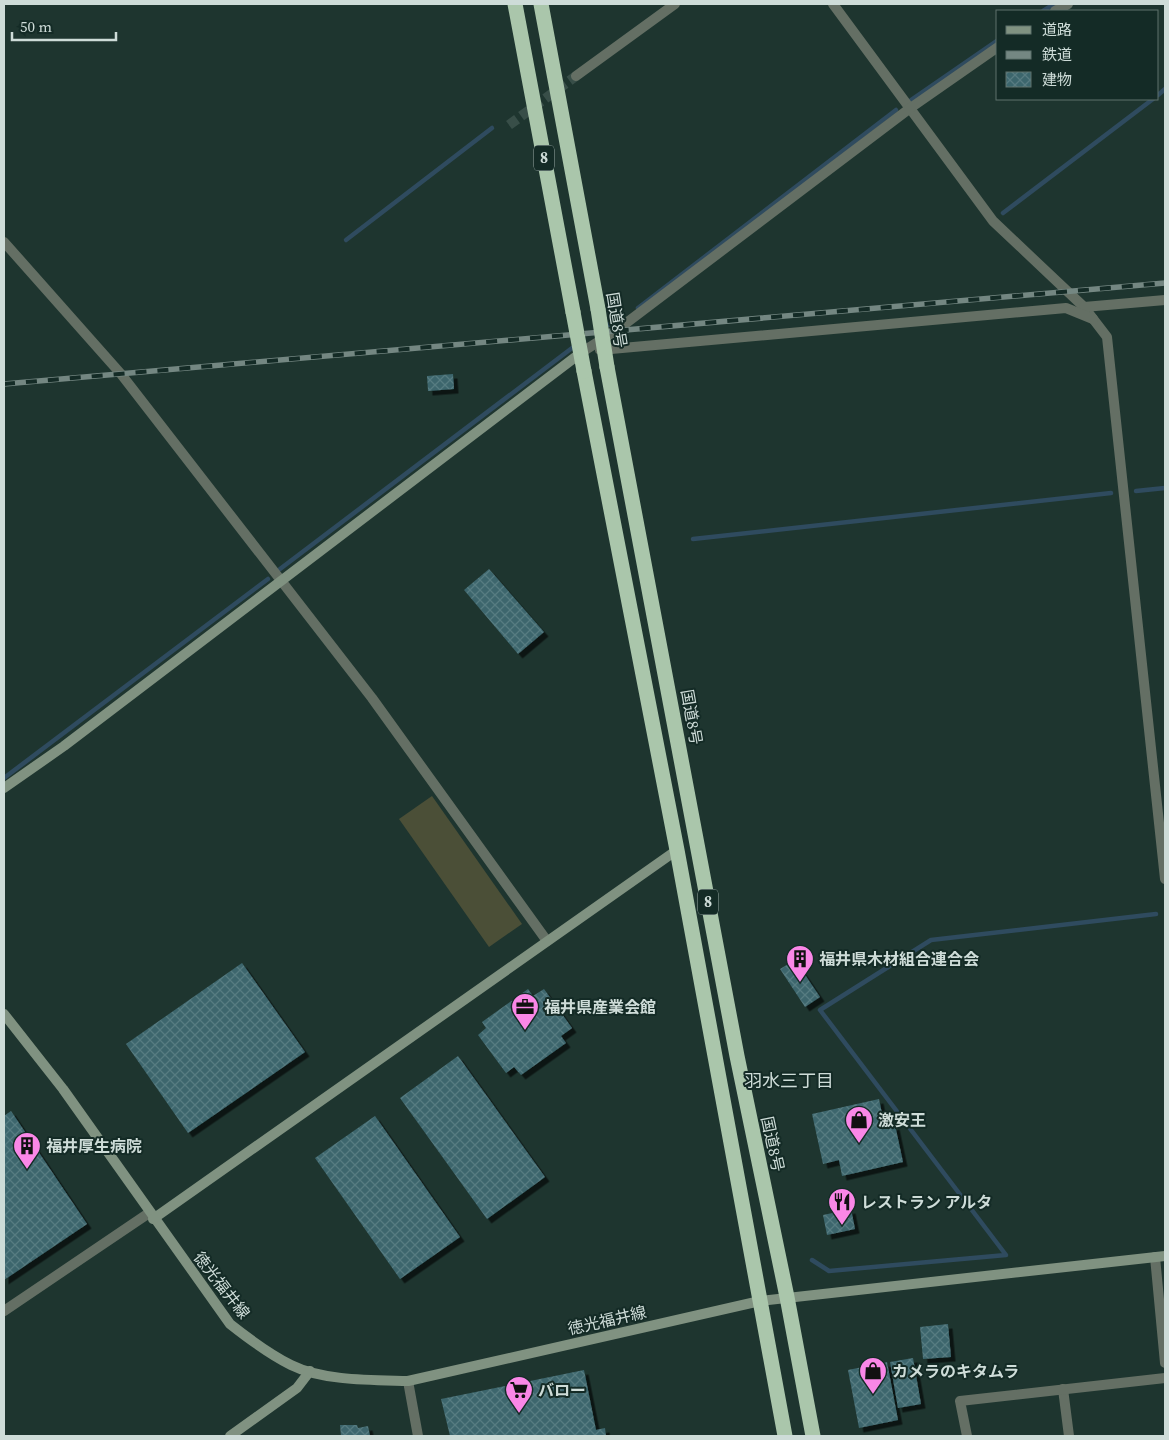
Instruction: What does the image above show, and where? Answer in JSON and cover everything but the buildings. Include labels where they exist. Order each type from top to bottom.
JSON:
[{"type":"highway","name":"8","points":[[515,4],[785,1436]]},
{"type":"highway","name":"国道8号","points":[[541,4],[598,309],[607,367],[737,1056],[788,1297],[813,1436]]},
{"type":"street","points":[[576,76],[675,4]]},
{"type":"street","points":[[833,4],[909,109],[994,221],[1084,307],[1107,338],[1165,879]]},
{"type":"street","points":[[4,788],[64,746],[582,352],[616,330],[909,109],[996,48]]},
{"type":"street","points":[[4,242],[121,374],[372,698],[547,941]]},
{"type":"street","points":[[1084,307],[1165,300]]},
{"type":"street","points":[[582,352],[1066,308],[1093,319]]},
{"type":"street","points":[[4,1311],[151,1216],[676,850]]},
{"type":"street","name":"徳光福井線","points":[[4,1014],[63,1089],[151,1216],[230,1324],[252,1342],[291,1365],[310,1371],[361,1380],[408,1381],[760,1301],[1160,1256]]},
{"type":"street","points":[[1160,1256],[1165,1363]]},
{"type":"street","points":[[230,1436],[297,1388],[310,1371]]},
{"type":"street","points":[[967,1436],[960,1400],[1165,1378]]},
{"type":"street","points":[[408,1381],[418,1436]]},
{"type":"street","points":[[1063,1390],[1069,1436]]},
{"type":"green space","points":[[432,796],[522,924],[489,947],[399,819]]},
{"type":"waterway","points":[[1045,10],[1054,4]]},
{"type":"waterway","points":[[911,100],[996,41]]},
{"type":"waterway","points":[[1159,94],[1165,89]]},
{"type":"waterway","points":[[1003,213],[1152,100]]},
{"type":"waterway","points":[[638,308],[896,110]]},
{"type":"waterway","points":[[346,240],[492,128]]},
{"type":"waterway","points":[[604,326],[622,320]]},
{"type":"waterway","points":[[280,569],[576,345]]},
{"type":"waterway","points":[[1136,491],[1165,488]]},
{"type":"waterway","points":[[693,539],[1111,493]]},
{"type":"waterway","points":[[4,778],[268,579]]},
{"type":"waterway","points":[[812,1260],[829,1271],[1006,1255],[820,1010],[931,940],[1156,914]]},
{"type":"tunnel","points":[[509,125],[576,76]]},
{"type":"railway","points":[[4,384],[1165,283]]},
{"type":"place","name":"福井県木材組合連合会","points":[[800,983]]},
{"type":"place","name":"福井県産業会館","points":[[525,1031]]},
{"type":"place","name":"激安王","points":[[859,1144]]},
{"type":"place","name":"福井厚生病院","points":[[27,1170]]},
{"type":"place","name":"レストラン アルタ","points":[[842,1226]]},
{"type":"place","name":"カメラのキタムラ","points":[[873,1395]]},
{"type":"place","name":"バロー","points":[[519,1414]]},
{"type":"district","name":"羽水三丁目","points":[[789,1081]]}]
